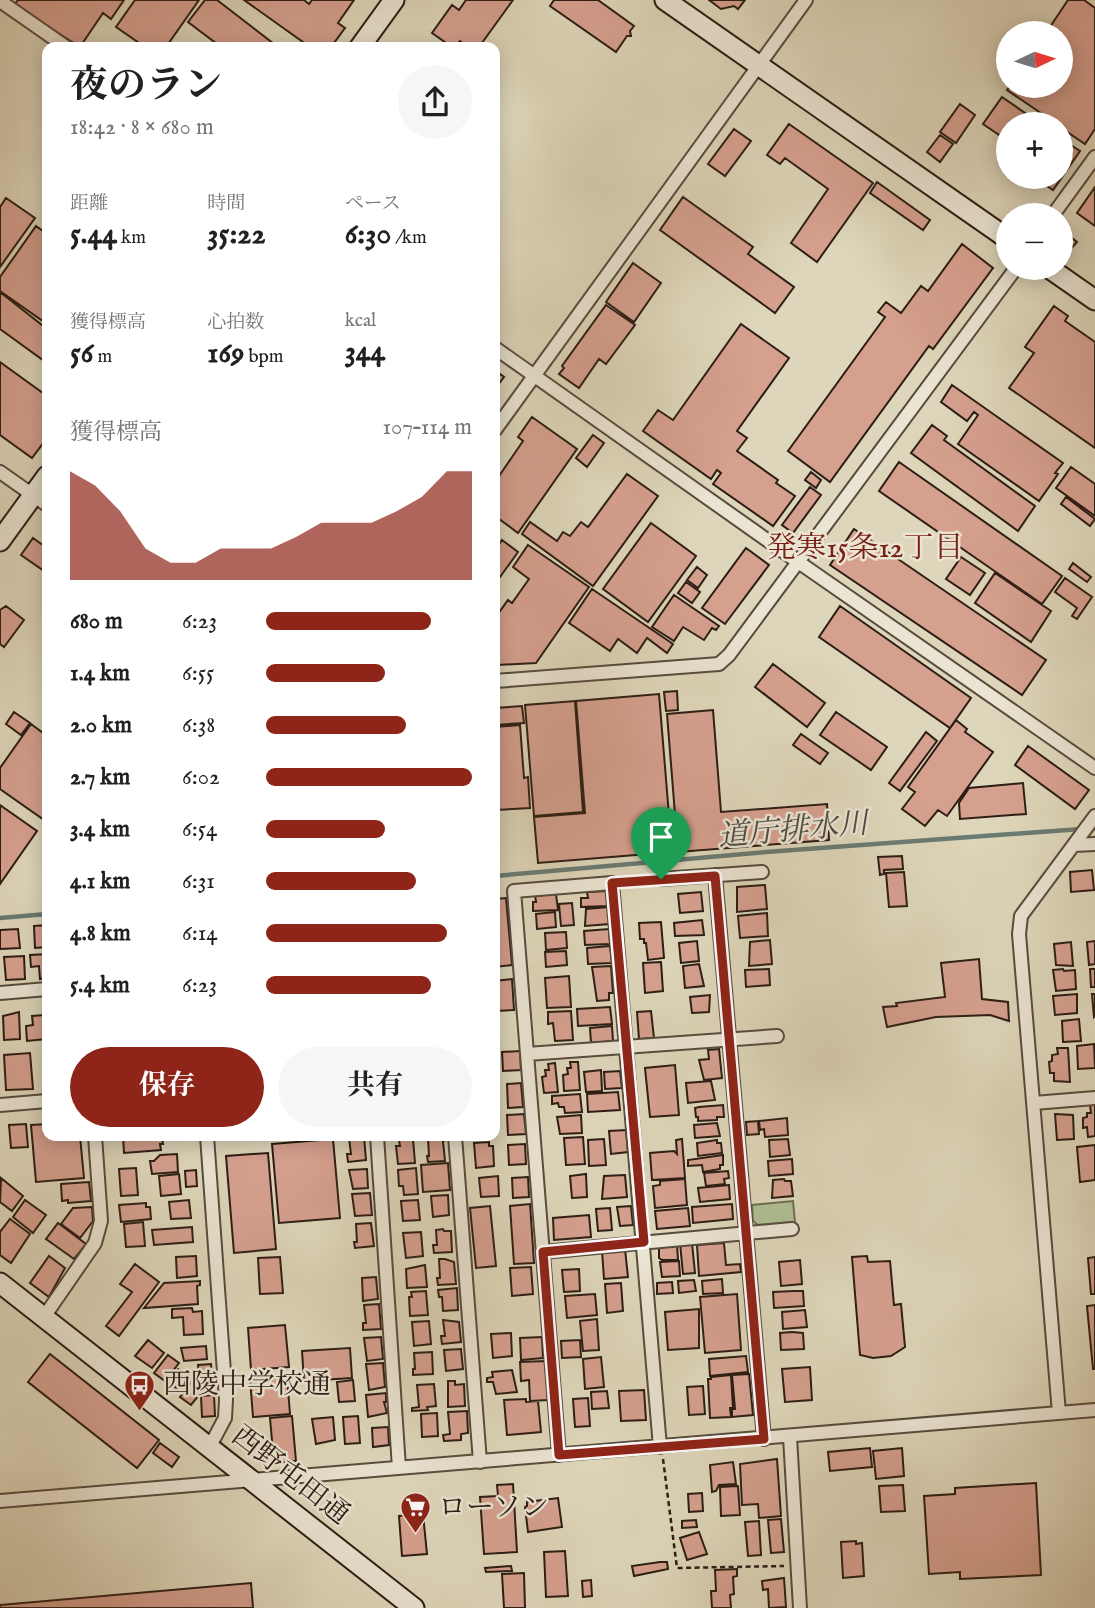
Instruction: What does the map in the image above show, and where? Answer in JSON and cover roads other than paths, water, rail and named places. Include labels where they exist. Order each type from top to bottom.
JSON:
[{"type":"street","points":[[364,42],[394,0]]},
{"type":"street","points":[[665,0],[996,231]]},
{"type":"street","points":[[500,423],[806,0]]},
{"type":"street","points":[[0,1],[59,42]]},
{"type":"street","points":[[1062,203],[1095,157]]},
{"type":"street","points":[[500,681],[719,664],[729,655],[799,563],[1007,280]]},
{"type":"street","points":[[1066,280],[1095,300]]},
{"type":"street","points":[[500,352],[1095,768]]},
{"type":"street","points":[[0,472],[40,500],[0,541]]},
{"type":"street","points":[[1059,1413],[1019,934],[1021,916],[1095,816]]},
{"type":"street","points":[[1077,841],[1095,844]]},
{"type":"street","points":[[661,879],[762,872]]},
{"type":"street","points":[[715,876],[764,1439]]},
{"type":"street","points":[[559,1455],[514,891],[612,883],[660,1447]]},
{"type":"street","points":[[0,993],[42,989]]},
{"type":"street","points":[[527,1054],[777,1037]]},
{"type":"street","points":[[1034,1103],[1095,1098]]},
{"type":"street","points":[[0,1105],[42,1101]]},
{"type":"street","points":[[44,1317],[95,1242],[101,1221],[95,1141]]},
{"type":"street","points":[[206,1141],[226,1400],[225,1418],[209,1448]]},
{"type":"street","points":[[377,1141],[399,1468]]},
{"type":"street","points":[[455,1141],[480,1462]]},
{"type":"street","points":[[543,1252],[792,1229]]},
{"type":"street","name":"西野屯田通","points":[[0,1283],[414,1608]]},
{"type":"street","points":[[0,1501],[1095,1410]]},
{"type":"street","points":[[790,1437],[800,1608]]},
{"type":"lane","points":[[612,883],[661,879]]},
{"type":"waterway","name":"道庁排水川","points":[[500,876],[766,852],[1095,828]]},
{"type":"waterway","name":"道庁排水川","points":[[0,918],[42,914]]},
{"type":"place","name":"西陵中学校通","points":[[140,1412]]},
{"type":"place","name":"ローソン","points":[[415,1535]]},
{"type":"district","name":"発寒15条12丁目","points":[[865,549]]}]
